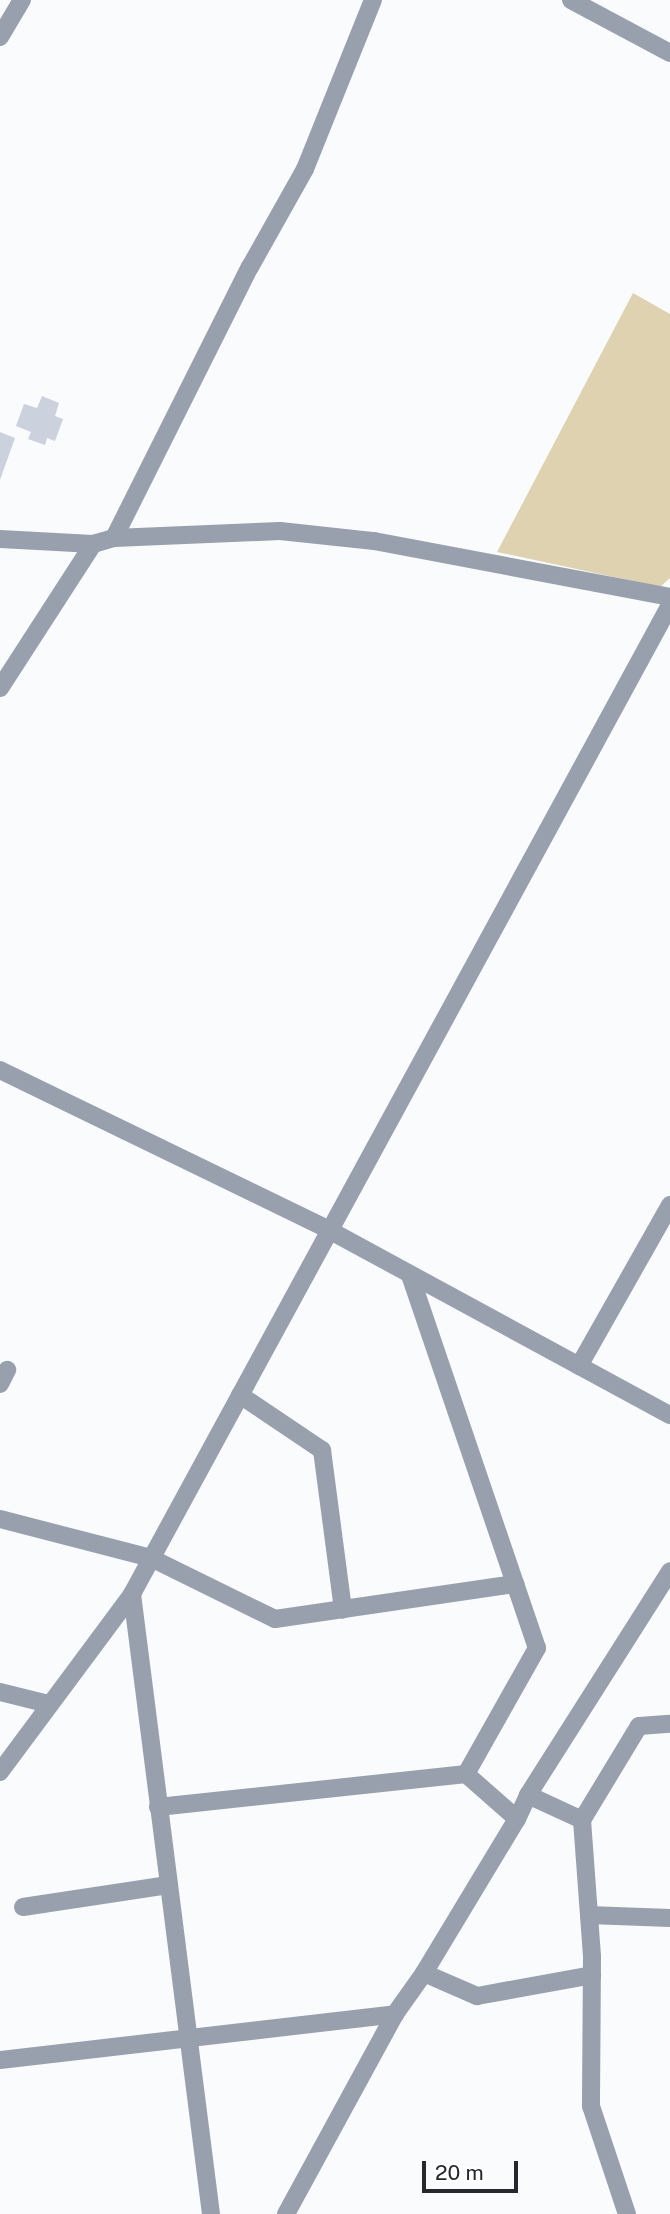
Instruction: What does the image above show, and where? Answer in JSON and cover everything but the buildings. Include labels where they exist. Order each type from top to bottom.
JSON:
[{"type":"street","points":[[0,37],[22,0]]},
{"type":"street","points":[[114,538],[250,267],[305,169],[373,0]]},
{"type":"street","points":[[571,0],[670,52]]},
{"type":"street","points":[[0,540],[93,544],[114,538],[281,531],[374,541],[670,597]]},
{"type":"street","points":[[0,688],[93,544]]},
{"type":"street","points":[[0,1772],[132,1594],[670,606]]},
{"type":"street","points":[[0,1070],[329,1230],[670,1415]]},
{"type":"street","points":[[579,1366],[670,1205]]},
{"type":"street","points":[[410,1275],[537,1648],[466,1774]]},
{"type":"street","points":[[240,1395],[322,1450],[343,1610]]},
{"type":"street","points":[[0,1518],[152,1558],[275,1619],[515,1584]]},
{"type":"street","points":[[286,2214],[395,2014],[424,1973],[517,1819],[528,1795],[670,1571]]},
{"type":"street","points":[[132,1594],[211,2214]]},
{"type":"street","points":[[0,1692],[49,1704]]},
{"type":"street","points":[[627,2214],[591,2106],[592,1975],[582,1820],[639,1726],[670,1724]]},
{"type":"street","points":[[158,1807],[466,1774],[517,1819]]},
{"type":"street","points":[[528,1795],[582,1820]]},
{"type":"street","points":[[23,1907],[168,1885]]},
{"type":"street","points":[[589,1915],[670,1918]]},
{"type":"street","points":[[424,1973],[477,1997],[592,1975]]},
{"type":"street","points":[[0,2060],[395,2014]]},
{"type":"shaded area","points":[[633,293],[670,314],[670,578],[660,587],[497,552]]}]
